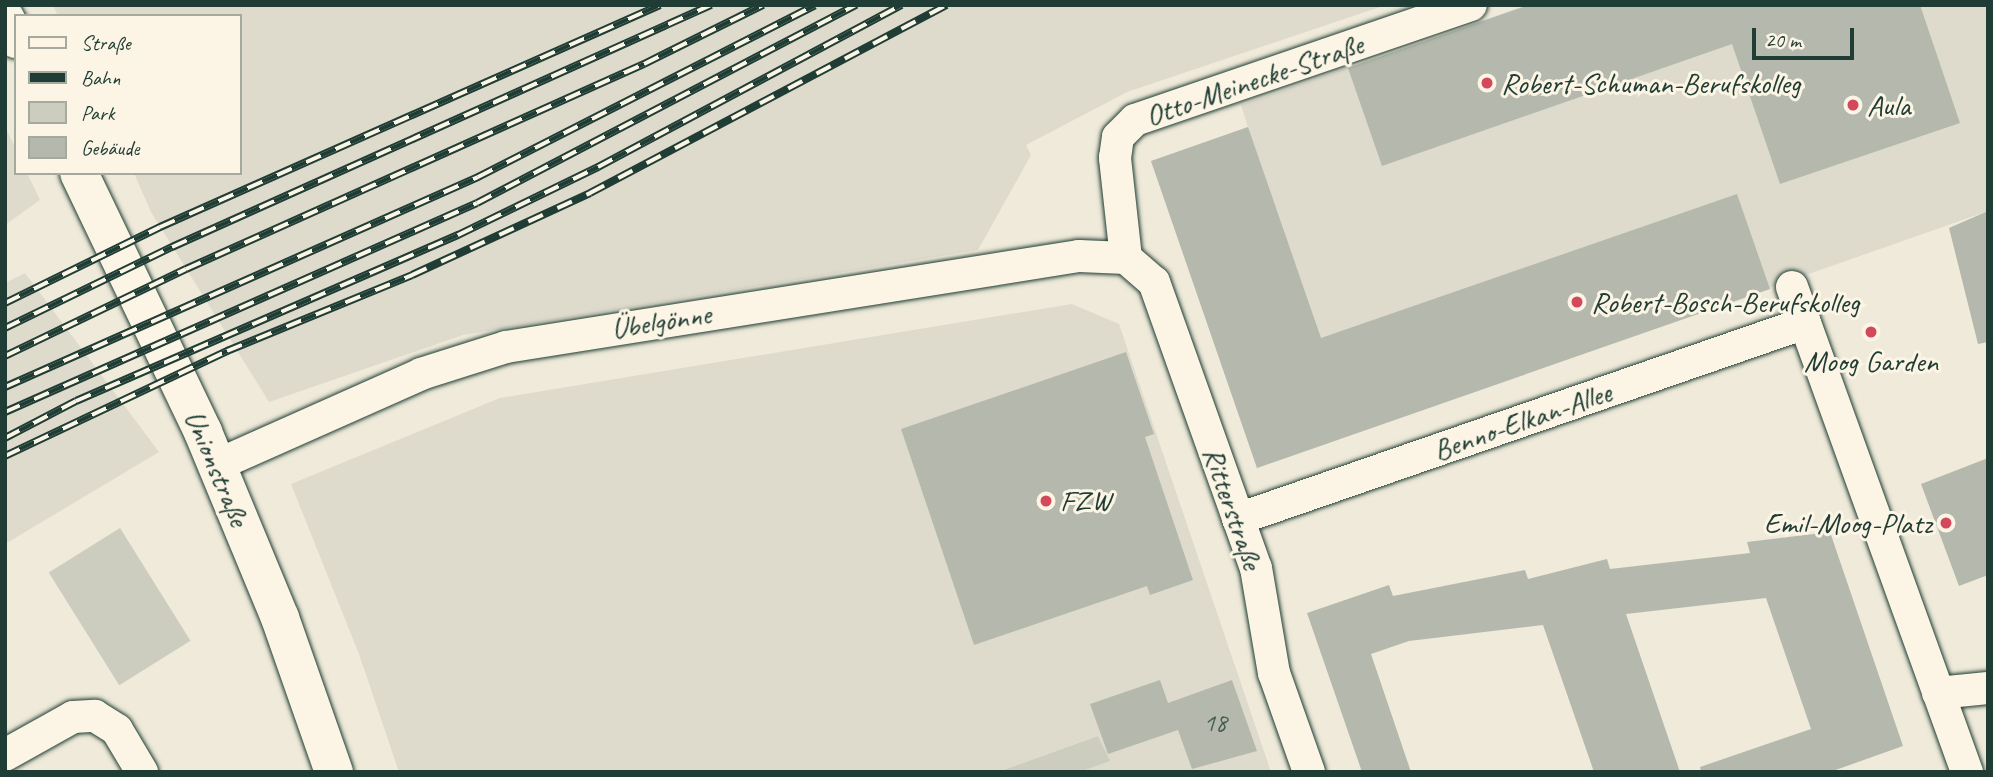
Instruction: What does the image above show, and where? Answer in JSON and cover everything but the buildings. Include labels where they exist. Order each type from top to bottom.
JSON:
[{"type":"main road","points":[[5,18],[14,35]]},
{"type":"main road","name":"Unionstraße","points":[[80,175],[217,465],[280,618],[334,772]]},
{"type":"street","name":"Otto-Meinecke-Straße","points":[[1126,258],[1115,158],[1118,137],[1135,120],[1471,5]]},
{"type":"street","name":"Übelgönne","points":[[217,465],[421,374],[506,347],[1079,256],[1126,258]]},
{"type":"street","name":"Ritterstraße","points":[[1126,258],[1154,282],[1256,568],[1275,673],[1309,772]]},
{"type":"street","points":[[1792,287],[1967,772]]},
{"type":"street","name":"Benno-Elkan-Allee","points":[[1238,519],[1805,323]]},
{"type":"street","points":[[1938,693],[1988,688]]},
{"type":"street","points":[[5,755],[73,717],[95,716],[117,730],[142,772]]},
{"type":"shaded area","points":[[53,5],[1386,5],[1127,92],[1026,145],[1031,155],[978,250],[463,335],[269,402],[151,212],[135,175],[242,175],[242,14],[57,14]]},
{"type":"shaded area","points":[[1527,5],[1988,5],[1988,211],[1257,468],[1151,161],[1248,127],[1241,105]]},
{"type":"shaded area","points":[[5,127],[14,145],[14,175],[28,175],[40,200],[5,225]]},
{"type":"shaded area","points":[[25,273],[159,452],[5,544],[5,283]]},
{"type":"shaded area","points":[[1072,304],[1119,324],[1271,772],[1080,772],[1109,761],[1098,736],[998,772],[399,772],[359,654],[291,484],[500,398]]},
{"type":"green space","points":[[120,528],[190,641],[119,685],[49,573]]},
{"type":"green space","points":[[1098,736],[1110,761],[1080,772],[998,772]]},
{"type":"railway","points":[[5,303],[160,227],[660,5]]},
{"type":"railway","points":[[5,328],[172,247],[711,5]]},
{"type":"railway","points":[[5,356],[186,269],[644,64],[763,5]]},
{"type":"railway","points":[[5,387],[478,177],[815,5]]},
{"type":"railway","points":[[5,412],[477,203],[856,5]]},
{"type":"railway","points":[[5,438],[76,401],[458,235],[598,167],[902,5]]},
{"type":"railway","points":[[5,456],[227,351],[412,275],[590,193],[947,5]]},
{"type":"place","name":"Robert-Schuman-Berufskolleg","points":[[1487,83]]},
{"type":"place","name":"Aula","points":[[1853,105]]},
{"type":"place","name":"Robert-Bosch-Berufskolleg","points":[[1577,302]]},
{"type":"place","name":"Moog Garden","points":[[1871,332]]},
{"type":"place","name":"FZW","points":[[1046,501]]},
{"type":"place","name":"Emil-Moog-Platz","points":[[1946,523]]}]
